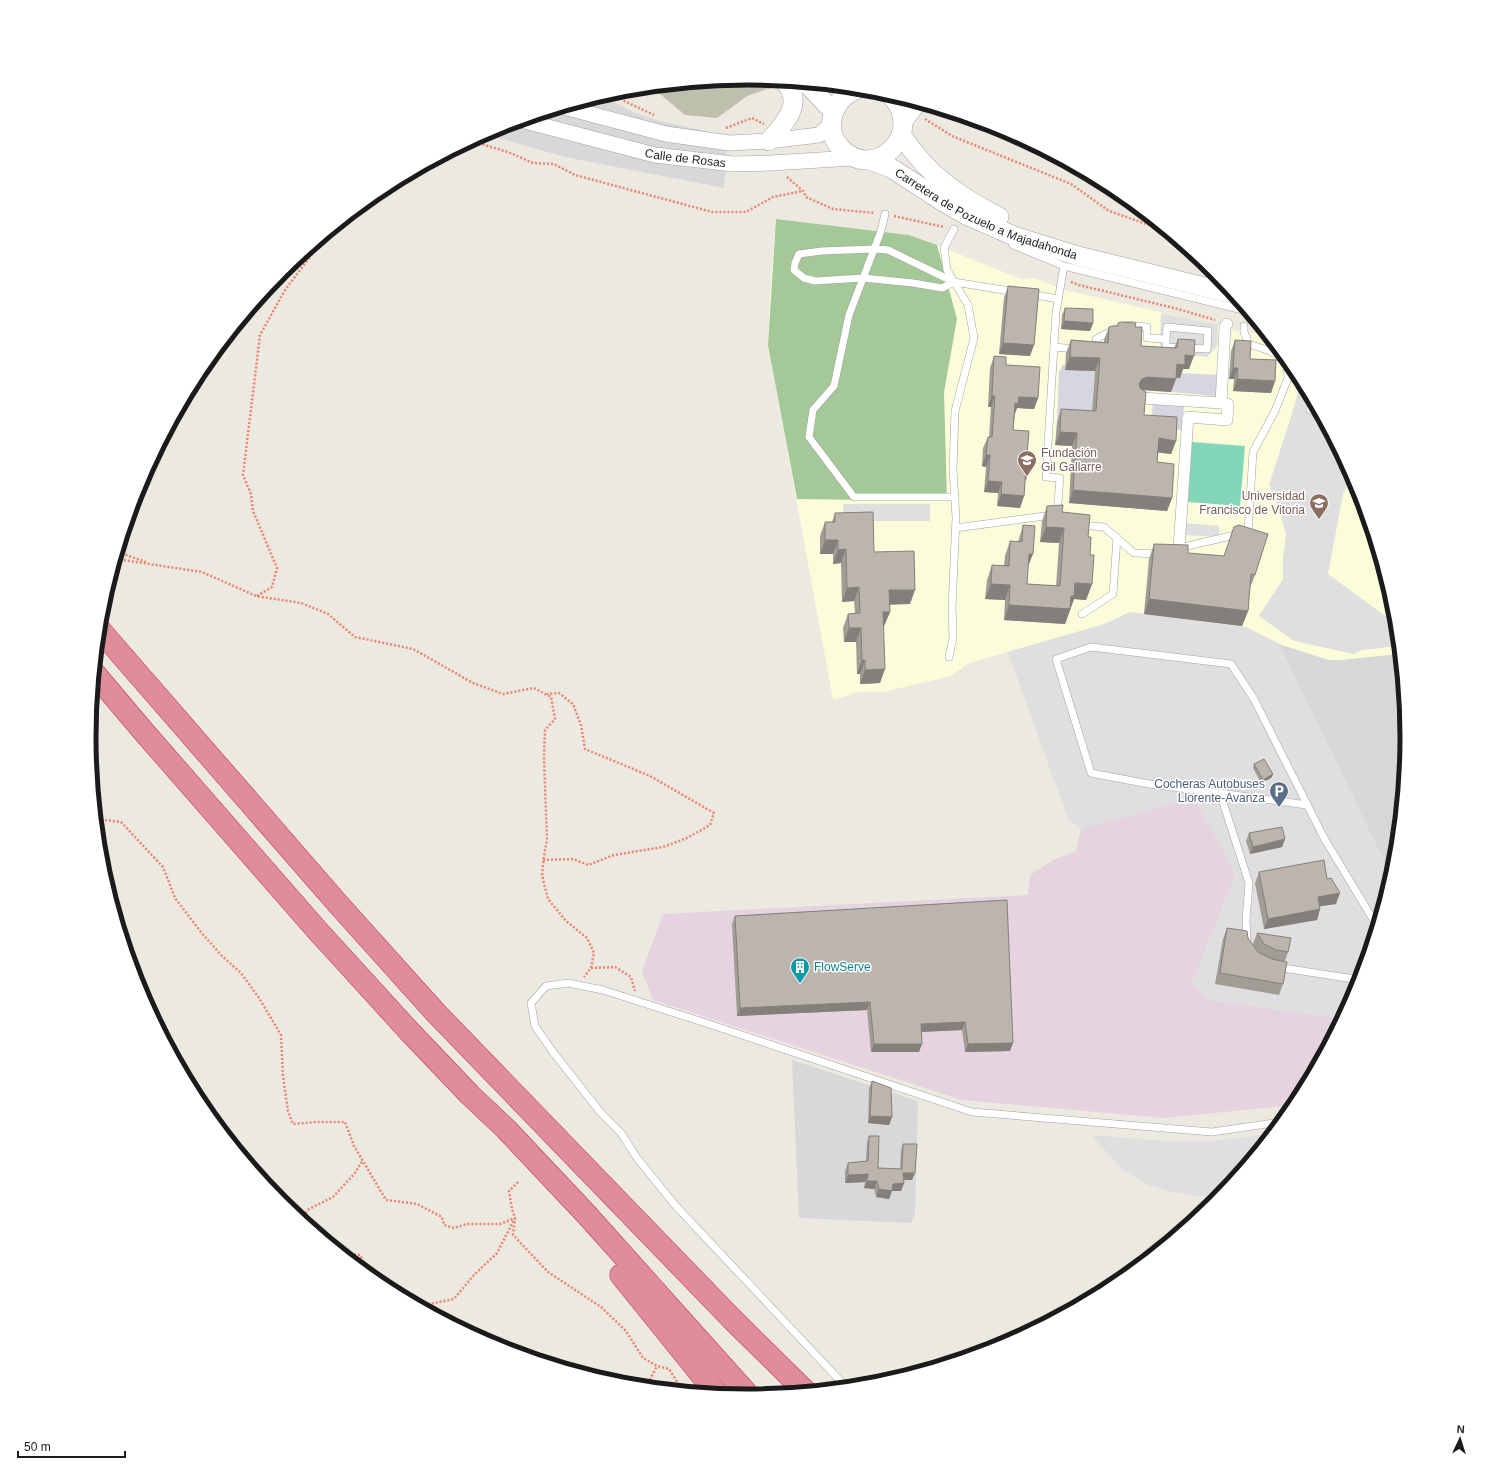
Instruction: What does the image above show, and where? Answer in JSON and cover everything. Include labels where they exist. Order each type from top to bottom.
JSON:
[{"type":"highway","points":[[104,635],[338,904],[436,1013],[732,1319],[802,1388]]},
{"type":"highway","points":[[99,678],[316,929],[470,1096],[506,1129],[582,1209],[744,1390]]},
{"type":"highway","points":[[470,1096],[493,1135],[617,1270],[713,1389]]},
{"type":"street","points":[[769,141],[780,129],[792,111],[794,99],[790,87],[783,86]]},
{"type":"street","points":[[810,88],[832,117],[844,96],[849,94]]},
{"type":"street","name":"Carretera de Pozuelo a Majadahonda","points":[[896,102],[909,118],[911,150],[928,170],[951,188],[970,201],[1013,224],[1106,262]]},
{"type":"street","name":"Calle de Rosas","points":[[571,110],[666,134],[730,143],[769,141],[819,135],[832,117]]},
{"type":"street","name":"Carretera de Pozuelo a Majadahonda","points":[[832,117],[834,140],[839,146],[862,159],[896,171],[966,215],[1014,236],[1078,256],[1224,292]]},
{"type":"street","points":[[862,159],[878,158],[889,152],[898,144],[909,118]]},
{"type":"street","name":"Calle de Rosas","points":[[531,123],[655,155],[733,164],[862,159]]},
{"type":"street","points":[[1221,403],[1227,324]]},
{"type":"street","points":[[1141,398],[1189,398],[1228,404],[1227,420],[1186,417]]},
{"type":"street","points":[[1178,552],[1186,417],[1189,398]]},
{"type":"lane","points":[[942,201],[958,218],[972,226]]},
{"type":"lane","points":[[885,214],[881,231],[849,315],[834,386],[813,410],[809,437],[854,497],[955,497]]},
{"type":"lane","points":[[949,657],[953,638],[952,608],[956,528],[953,469],[955,411],[974,338],[968,305],[947,270],[944,248],[954,229]]},
{"type":"lane","points":[[1008,242],[1064,266],[1241,310]]},
{"type":"lane","points":[[954,282],[942,288],[913,283],[863,278],[815,280],[804,278],[794,270],[799,254],[822,251],[874,249],[888,250],[954,282],[1058,299]]},
{"type":"lane","points":[[956,528],[1060,515],[1060,478],[1046,477],[1058,299],[1064,266]]},
{"type":"lane","points":[[1054,347],[1096,351],[1096,339],[1123,324],[1147,327],[1147,338],[1166,339]]},
{"type":"lane","points":[[1244,326],[1244,332],[1249,344],[1270,351],[1277,356]]},
{"type":"lane","points":[[1167,327],[1208,331],[1207,350],[1166,347],[1166,339],[1167,327]]},
{"type":"lane","points":[[1178,552],[1248,532],[1253,452],[1275,411],[1288,378],[1288,370]]},
{"type":"lane","points":[[1079,516],[1079,525],[1104,527],[1134,553],[1163,555]]},
{"type":"lane","points":[[1082,614],[1112,594],[1117,538]]},
{"type":"lane","points":[[1307,805],[1148,784],[1091,773],[1056,659],[1091,647],[1231,664],[1254,699],[1324,838],[1374,921]]},
{"type":"lane","points":[[1220,793],[1249,883],[1246,920],[1248,947]]},
{"type":"lane","points":[[1270,966],[1354,979]]},
{"type":"lane","points":[[842,1383],[675,1205],[637,1158],[621,1133],[601,1113],[553,1052],[535,1026],[531,1003],[546,986],[568,983],[603,990],[972,1112],[1212,1132],[1275,1123]]},
{"type":"path","points":[[621,98],[622,100],[661,118]]},
{"type":"path","points":[[724,128],[752,118],[769,126],[769,141]]},
{"type":"path","points":[[909,118],[1071,184],[1108,211],[1152,226]]},
{"type":"path","points":[[479,143],[508,152],[533,163],[554,164],[575,175],[712,212],[746,212],[773,197],[803,191]]},
{"type":"path","points":[[771,163],[803,191],[806,197],[833,209],[885,214],[954,229]]},
{"type":"path","points":[[256,596],[272,587],[277,568],[253,511],[251,494],[243,475],[260,335],[285,290],[316,249]]},
{"type":"path","points":[[1061,278],[1079,285],[1178,309],[1227,324]]},
{"type":"path","points":[[123,554],[154,564]]},
{"type":"path","points":[[121,560],[202,572],[256,596],[301,603],[328,614],[355,637],[413,649],[473,683],[503,694],[534,688],[551,697],[555,719],[545,730],[544,757],[547,840],[542,875],[548,899],[566,921],[586,938],[594,953],[591,968],[577,985]]},
{"type":"path","points":[[543,860],[573,859],[588,865],[614,855],[663,847],[687,838],[710,825],[714,813],[650,776],[585,749],[581,725],[573,704],[559,693],[547,694]]},
{"type":"path","points":[[101,820],[121,822],[163,867],[175,898],[218,951],[241,972],[259,998],[281,1036],[283,1076],[288,1111],[293,1124],[345,1122],[354,1146],[386,1200],[417,1204],[442,1217],[444,1225],[454,1228],[467,1224],[500,1224],[515,1218]]},
{"type":"path","points":[[591,968],[615,967],[631,977],[637,1001]]},
{"type":"path","points":[[304,1215],[309,1210],[333,1197],[355,1173],[363,1160]]},
{"type":"path","points":[[518,1182],[509,1191],[515,1218],[513,1235],[548,1272],[601,1307],[626,1331],[643,1358],[657,1366],[669,1370],[680,1386]]},
{"type":"path","points":[[425,1305],[454,1299],[474,1275],[497,1253],[515,1218]]},
{"type":"path","points":[[350,1254],[360,1255],[366,1266]]},
{"type":"path","points":[[649,1382],[657,1366]]},
{"type":"shaded area","points":[[769,85],[770,88],[747,96],[717,118],[685,115],[658,92],[705,86]]},
{"type":"shaded area","points":[[610,100],[635,113],[660,121],[728,136],[724,188],[565,157],[494,137],[538,120],[579,107]]},
{"type":"shaded area","name":"Fundación Gil Gallarre","points":[[776,219],[909,235],[1021,279],[1034,278],[1065,290],[1225,327],[1235,331],[1261,333],[1291,375],[1313,411],[1351,488],[1366,528],[1378,569],[1388,610],[1395,654],[1329,660],[1282,645],[1246,627],[1130,612],[1102,625],[969,663],[951,676],[883,692],[858,692],[833,700],[768,345],[770,294]]},
{"type":"shaded area","points":[[1161,313],[1218,325],[1217,346],[1207,357],[1160,352]]},
{"type":"shaded area","points":[[1063,364],[1065,365],[1065,370],[1095,371],[1091,424],[1057,422],[1059,372]]},
{"type":"shaded area","points":[[1180,373],[1218,375],[1216,396],[1171,392],[1172,377]]},
{"type":"shaded area","name":"Universidad Francisco de Vitoria","points":[[1299,388],[1333,449],[1349,484],[1343,494],[1328,574],[1390,619],[1394,646],[1362,650],[1354,654],[1294,641],[1259,616],[1283,579],[1283,558],[1286,535],[1280,512],[1269,485]]},
{"type":"shaded area","points":[[1153,401],[1184,403],[1183,430],[1151,428]]},
{"type":"shaded area","points":[[843,504],[930,504],[930,521],[844,521]]},
{"type":"shaded area","points":[[1184,523],[1219,526],[1219,537],[1183,535]]},
{"type":"shaded area","points":[[1129,612],[1279,644],[1387,867],[1366,947],[1351,987],[1313,1064],[1287,1106],[1163,1118],[962,1100],[653,1000],[642,972],[663,914],[1028,895],[1030,875],[1053,860],[1076,851],[1081,829],[1068,818],[1008,652],[1111,622]]},
{"type":"shaded area","name":"Cocheras Autobuses Llorente-Avanza","points":[[1129,612],[1246,627],[1279,644],[1387,867],[1366,947],[1351,987],[1337,1018],[1213,1001],[1191,984],[1235,874],[1194,798],[1081,829],[1068,818],[1008,652],[1111,622]]},
{"type":"shaded area","points":[[1279,644],[1329,660],[1395,654],[1399,695],[1399,780],[1395,823],[1387,867]]},
{"type":"shaded area","points":[[792,1060],[918,1101],[915,1215],[911,1223],[799,1218]]},
{"type":"shaded area","points":[[1267,1134],[1239,1168],[1211,1197],[1176,1193],[1148,1185],[1123,1170],[1091,1135],[1166,1141],[1206,1142]]},
{"type":"green space","points":[[776,219],[909,235],[937,245],[957,319],[944,392],[947,501],[797,499],[768,345]]},
{"type":"green space","points":[[1192,442],[1245,446],[1240,506],[1188,502]]},
{"type":"building","points":[[1008,286],[1039,289],[1034,345],[1003,343]]},
{"type":"building","points":[[1065,308],[1093,309],[1093,323],[1064,321]]},
{"type":"building","points":[[1118,323],[1136,323],[1135,327],[1142,327],[1141,346],[1177,348],[1178,339],[1195,340],[1194,356],[1185,355],[1185,365],[1177,364],[1176,379],[1147,377],[1142,379],[1139,384],[1140,388],[1146,392],[1144,415],[1177,417],[1176,441],[1159,438],[1157,462],[1174,464],[1172,498],[1073,490],[1077,433],[1060,432],[1061,409],[1096,411],[1100,358],[1070,357],[1071,340],[1108,343],[1109,327],[1118,326]]},
{"type":"building","points":[[1235,340],[1251,341],[1250,359],[1276,360],[1275,381],[1237,379],[1238,368],[1233,368]]},
{"type":"building","points":[[994,356],[1006,357],[1006,365],[1040,367],[1038,398],[1019,397],[1018,404],[1015,403],[1013,430],[1029,431],[1027,454],[1032,454],[1030,468],[1026,468],[1024,496],[1001,494],[1002,482],[988,481],[990,455],[986,455],[988,437],[992,437],[995,396],[992,396]]},
{"type":"building","points":[[1063,505],[1062,512],[1090,515],[1088,537],[1091,537],[1090,555],[1094,555],[1092,584],[1075,583],[1074,596],[1071,596],[1070,609],[1009,605],[1010,585],[991,584],[992,565],[1009,566],[1010,541],[1022,542],[1023,525],[1035,526],[1033,554],[1029,554],[1027,584],[1060,586],[1064,528],[1046,527],[1047,506]]},
{"type":"building","points":[[873,512],[874,552],[914,551],[915,590],[889,590],[890,612],[883,612],[885,669],[865,670],[865,660],[862,660],[861,628],[849,628],[848,614],[860,613],[859,587],[847,588],[846,549],[838,550],[838,540],[825,540],[825,522],[835,522],[835,513]]},
{"type":"building","points":[[1239,525],[1268,534],[1255,575],[1251,574],[1248,611],[1149,599],[1154,544],[1188,545],[1188,553],[1224,556],[1234,527]]},
{"type":"building","points":[[1264,759],[1273,774],[1263,780],[1254,764]]},
{"type":"building","points":[[1282,827],[1285,839],[1253,847],[1249,833]]},
{"type":"building","points":[[1324,860],[1327,879],[1331,878],[1340,893],[1318,897],[1320,909],[1268,919],[1259,872]]},
{"type":"building","name":"FlowServe","points":[[1007,900],[1013,1043],[968,1044],[965,1022],[921,1024],[922,1044],[874,1044],[870,1002],[740,1008],[735,916]]},
{"type":"building","points":[[1227,928],[1247,931],[1248,938],[1258,952],[1272,959],[1287,962],[1283,984],[1220,973]]},
{"type":"building","points":[[1257,933],[1291,938],[1288,952],[1276,950],[1264,944]]},
{"type":"building","points":[[872,1081],[891,1088],[892,1117],[870,1116]]},
{"type":"building","points":[[869,1136],[879,1136],[878,1168],[902,1169],[903,1144],[917,1144],[915,1173],[903,1173],[904,1183],[893,1184],[892,1191],[879,1189],[877,1181],[867,1181],[868,1174],[848,1175],[848,1163],[868,1161]]},
{"type":"place","name":"Fundación Gil Gallarre","points":[[1027,477]]},
{"type":"place","name":"Universidad Francisco de Vitoria","points":[[1319,520]]},
{"type":"place","name":"Cocheras Autobuses Llorente-Avanza","points":[[1279,808]]},
{"type":"place","name":"FlowServe","points":[[800,984]]}]
